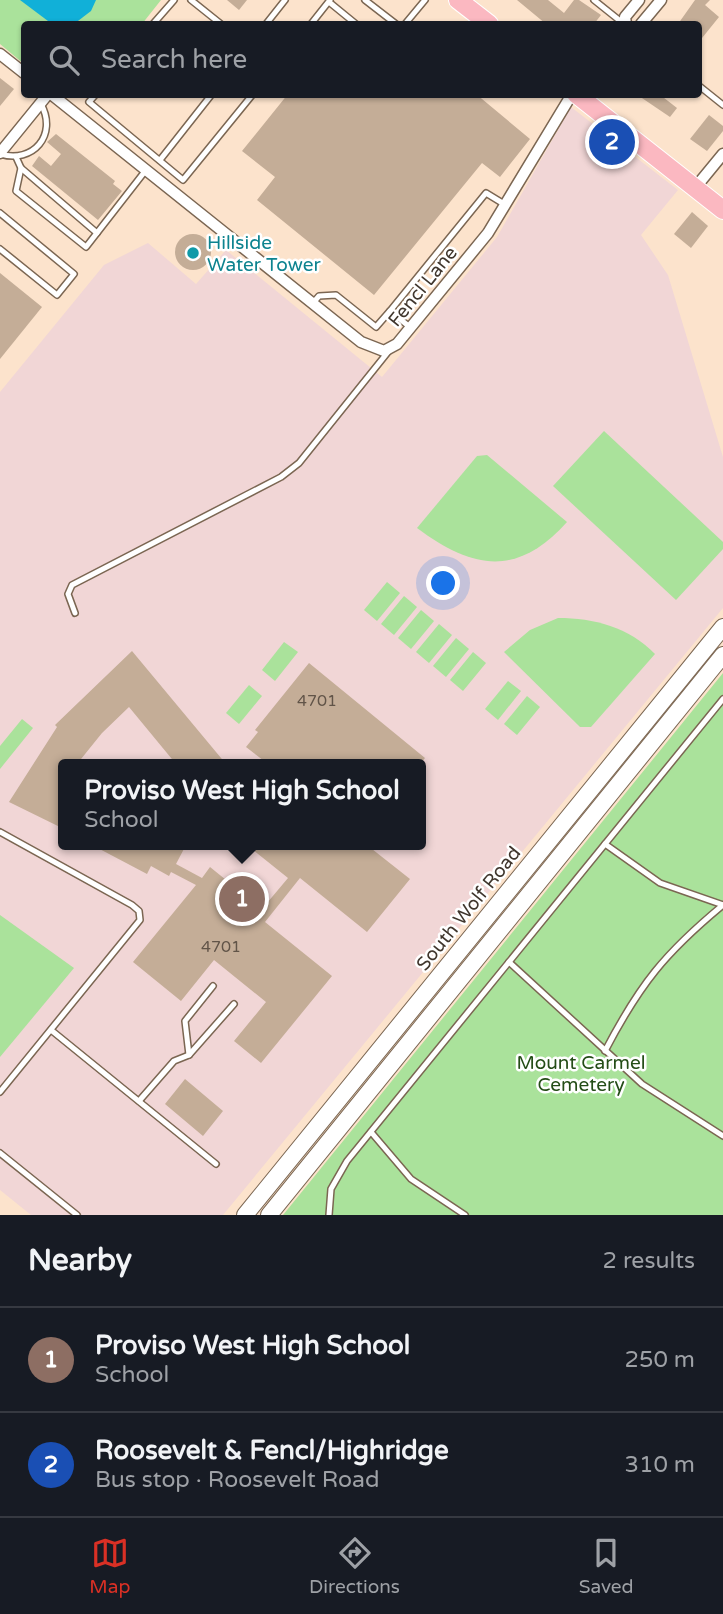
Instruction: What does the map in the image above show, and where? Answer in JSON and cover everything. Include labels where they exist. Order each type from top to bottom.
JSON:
[{"type":"main road","points":[[458,0],[485,21]]},
{"type":"main road","points":[[579,98],[723,210]]},
{"type":"main road","name":"South Wolf Road","points":[[245,1215],[723,627]]},
{"type":"main road","name":"South Wolf Road","points":[[269,1215],[723,656]]},
{"type":"street","points":[[625,21],[625,17],[639,0]]},
{"type":"street","points":[[644,21],[661,0]]},
{"type":"street","points":[[0,54],[21,71]]},
{"type":"street","points":[[0,154],[45,98]]},
{"type":"street","name":"Fencl Lane","points":[[47,98],[146,170],[376,351],[390,349],[411,328],[488,233],[572,98]]},
{"type":"street","points":[[695,188],[722,157]]},
{"type":"lane","points":[[156,21],[174,0]]},
{"type":"lane","points":[[191,0],[217,21]]},
{"type":"lane","points":[[268,21],[285,0]]},
{"type":"lane","points":[[365,0],[392,21]]},
{"type":"lane","points":[[408,21],[425,0]]},
{"type":"lane","points":[[594,0],[621,21]]},
{"type":"lane","points":[[313,21],[330,1],[353,21]]},
{"type":"lane","points":[[702,88],[723,105]]},
{"type":"lane","points":[[0,154],[16,157],[32,152],[46,135],[46,98]]},
{"type":"lane","points":[[92,98],[89,102],[183,180],[250,98]]},
{"type":"lane","points":[[160,160],[209,98]]},
{"type":"lane","points":[[16,157],[21,168],[97,233]]},
{"type":"lane","points":[[21,168],[16,191],[86,247],[146,170]]},
{"type":"lane","points":[[313,304],[319,296],[336,295],[376,327],[486,193],[506,205]]},
{"type":"lane","points":[[0,213],[74,274],[57,295],[0,249]]},
{"type":"lane","points":[[390,312],[411,328]]},
{"type":"lane","points":[[75,613],[68,594],[72,585],[281,477],[299,463],[390,349]]},
{"type":"lane","points":[[329,1215],[329,1199],[337,1176],[723,699]]},
{"type":"lane","points":[[0,832],[132,905],[140,915],[138,925],[0,1092]]},
{"type":"lane","points":[[605,844],[660,883],[723,905],[661,961],[629,1008],[605,1051]]},
{"type":"lane","points":[[509,962],[642,1084],[723,1136]]},
{"type":"lane","points":[[189,1055],[186,1021],[213,986]]},
{"type":"lane","points":[[139,1101],[174,1061],[189,1055],[234,1004]]},
{"type":"lane","points":[[51,1030],[216,1164]]},
{"type":"lane","points":[[371,1132],[411,1179],[465,1215]]},
{"type":"lane","points":[[0,1153],[77,1215]]},
{"type":"shaded area","points":[[571,107],[678,190],[641,235],[668,275],[723,457],[723,608],[223,1215],[31,1215],[0,1190],[0,392],[104,265],[148,243],[196,284],[226,250],[382,377],[497,237]]},
{"type":"green space","points":[[0,0],[161,0],[144,21],[21,21],[21,62],[0,44]]},
{"type":"green space","points":[[604,431],[723,542],[723,549],[676,600],[553,486]]},
{"type":"green space","points":[[487,455],[567,522],[548,540],[530,552],[512,559],[475,559],[437,542],[417,528],[477,456]]},
{"type":"green space","points":[[387,582],[400,593],[377,621],[364,610]]},
{"type":"green space","points":[[404,596],[417,607],[394,635],[381,624]]},
{"type":"green space","points":[[421,610],[434,621],[411,649],[398,638]]},
{"type":"green space","points":[[558,618],[598,622],[610,626],[634,637],[655,654],[591,727],[580,727],[504,652],[530,630]]},
{"type":"green space","points":[[439,624],[452,635],[429,663],[416,652]]},
{"type":"green space","points":[[456,638],[469,649],[446,677],[433,666]]},
{"type":"green space","points":[[284,642],[298,652],[275,681],[262,670]]},
{"type":"green space","points":[[473,652],[486,663],[463,691],[450,680]]},
{"type":"green space","name":"Mount Carmel Cemetery","points":[[723,673],[723,1215],[283,1215]]},
{"type":"green space","points":[[508,681],[521,691],[498,720],[485,709]]},
{"type":"green space","points":[[249,685],[262,696],[239,724],[226,713]]},
{"type":"green space","points":[[527,696],[540,707],[517,735],[504,724]]},
{"type":"green space","points":[[22,719],[33,728],[0,769],[0,746]]},
{"type":"green space","points":[[0,915],[74,968],[0,1057]]},
{"type":"water","points":[[20,0],[96,0],[91,11],[78,21],[48,21]]},
{"type":"building","points":[[227,0],[247,0],[239,10]]},
{"type":"building","points":[[517,0],[548,0],[564,13],[574,0],[579,0],[601,15],[596,21],[542,21]]},
{"type":"building","points":[[695,0],[710,0],[705,5],[719,17],[702,38],[702,21],[680,21]]},
{"type":"building","points":[[0,78],[14,89],[0,106]]},
{"type":"building","points":[[285,98],[481,98],[530,139],[500,177],[482,163],[374,295],[257,200],[275,177],[242,151]]},
{"type":"building","points":[[642,98],[664,98],[677,108],[670,117]]},
{"type":"building","points":[[709,115],[723,126],[723,131],[707,151],[690,139]]},
{"type":"building","points":[[56,134],[115,181],[113,184],[122,191],[98,220],[32,166],[39,156],[51,166],[61,154],[47,142]]},
{"type":"building","points":[[692,212],[708,226],[691,248],[674,234]]},
{"type":"building","name":"Hillside Water Tower","points":[[193,234],[205,240],[211,252],[205,264],[193,270],[181,264],[175,252],[181,240]]},
{"type":"building","points":[[0,273],[42,307],[0,359]]},
{"type":"building","points":[[132,651],[222,759],[172,759],[129,707],[102,733],[81,759],[58,759],[58,826],[9,802],[57,727],[55,725]]},
{"type":"building","points":[[309,663],[425,758],[262,759],[246,747],[258,732],[255,730]]},
{"type":"building","points":[[101,850],[183,850],[176,864],[202,878],[210,867],[262,909],[288,878],[253,850],[373,850],[410,879],[367,932],[300,878],[265,922],[332,976],[261,1063],[234,1041],[266,1002],[214,960],[181,1001],[133,962],[196,885],[171,872],[169,876],[151,866],[147,874]]},
{"type":"building","points":[[185,1079],[223,1111],[203,1136],[165,1104]]},
{"type":"place","name":"Roosevelt & Fencl/Highridge","points":[[612,142]]},
{"type":"place","name":"Hillside Water Tower","points":[[193,253]]},
{"type":"place","name":"Proviso West High School","points":[[242,899]]}]
